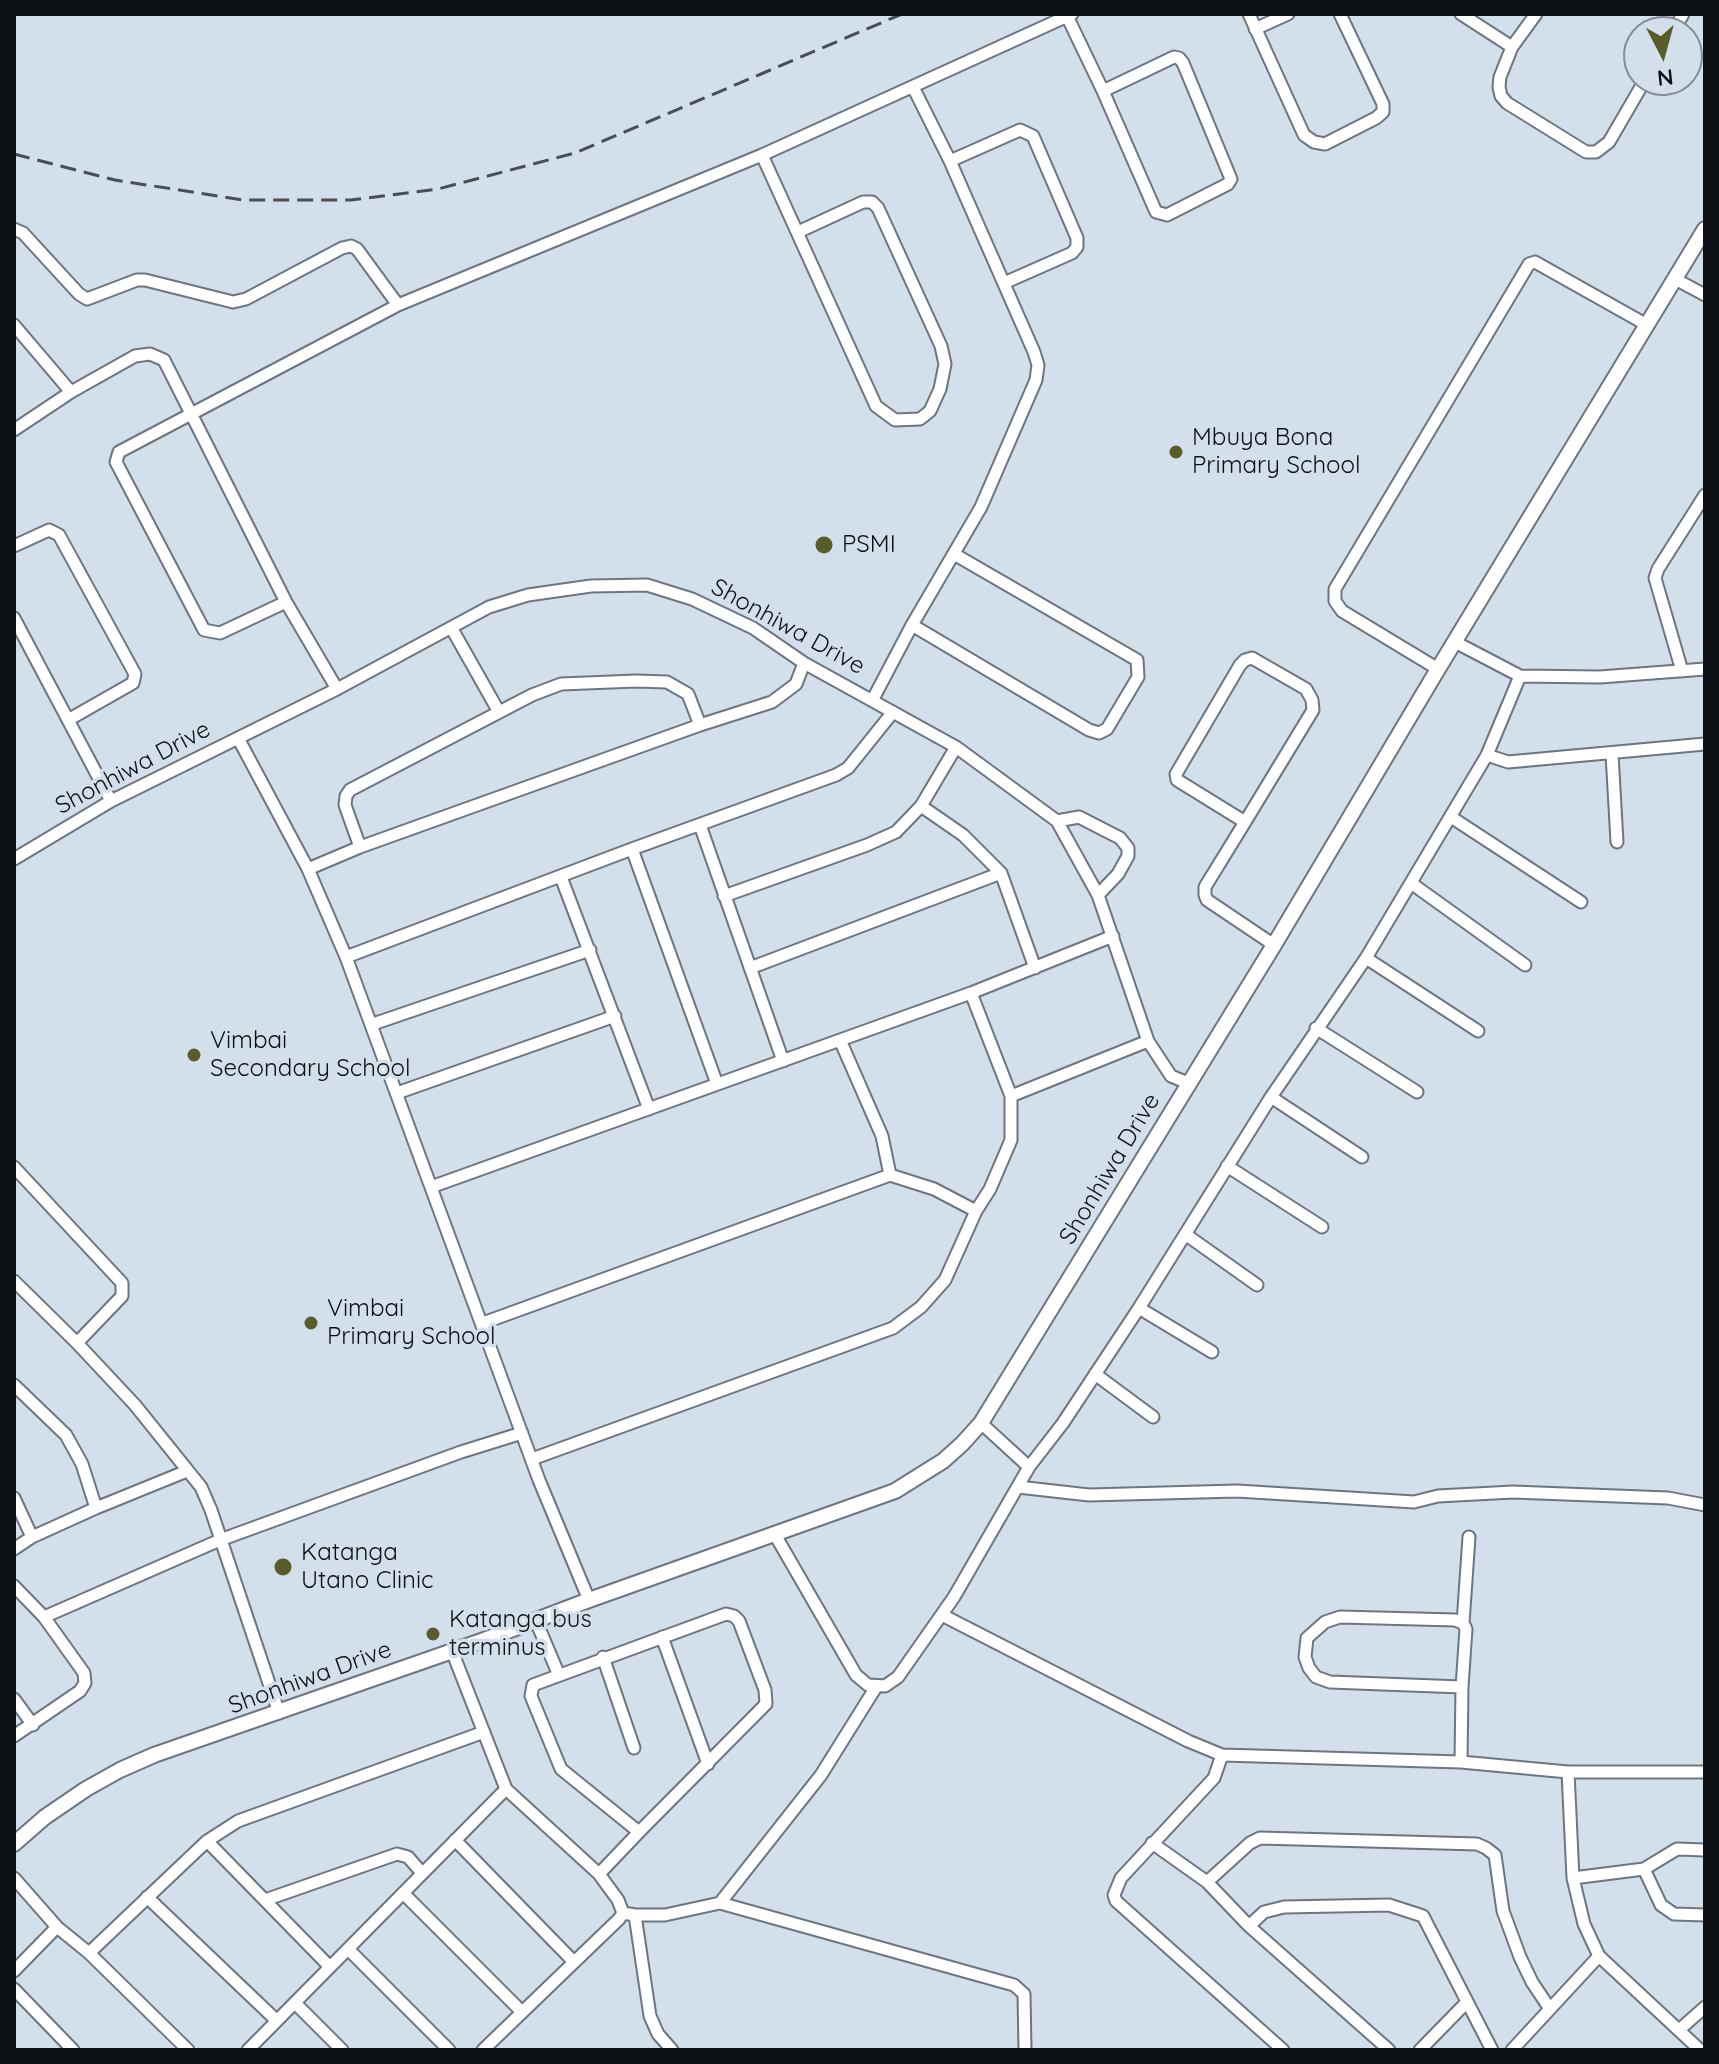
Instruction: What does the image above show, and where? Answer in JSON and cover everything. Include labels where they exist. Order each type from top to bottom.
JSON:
[{"type":"street","points":[[1249,14],[1304,135],[1314,142],[1325,144],[1383,112],[1383,104],[1340,14]]},
{"type":"street","points":[[1255,29],[1288,14]]},
{"type":"street","points":[[1461,14],[1512,47]]},
{"type":"street","points":[[1536,14],[1512,47],[1500,77],[1501,96],[1507,103],[1586,152],[1596,152],[1609,142],[1636,96]]},
{"type":"street","points":[[286,602],[220,633],[204,630],[116,462],[119,452],[398,305],[762,155],[1069,15],[1156,212],[1167,215],[1228,184],[1231,179],[1179,58],[1174,57],[1103,91]]},
{"type":"street","points":[[873,699],[981,507],[1036,380],[1038,365],[950,161],[913,87]]},
{"type":"street","points":[[950,161],[1020,130],[1033,136],[1077,238],[1077,247],[1072,253],[1004,283]]},
{"type":"street","points":[[762,155],[876,406],[895,420],[920,419],[930,411],[940,389],[945,364],[941,346],[878,208],[872,202],[863,202],[798,232]]},
{"type":"street","points":[[14,229],[23,233],[87,299],[137,280],[145,280],[233,302],[246,299],[351,246],[357,249],[398,305]]},
{"type":"street","points":[[1188,1083],[1705,229]]},
{"type":"street","points":[[1438,669],[1342,611],[1335,601],[1335,589],[1529,264],[1535,262],[1647,325]]},
{"type":"street","points":[[1675,279],[1705,295]]},
{"type":"street","points":[[14,325],[71,392]]},
{"type":"street","points":[[15,427],[135,356],[150,354],[164,360],[286,602],[337,689]]},
{"type":"street","points":[[1682,671],[1655,578],[1705,495]]},
{"type":"street","points":[[14,546],[49,530],[59,535],[135,674],[133,683],[68,720]]},
{"type":"street","points":[[912,625],[1089,730],[1099,733],[1107,729],[1138,677],[1137,660],[954,554]]},
{"type":"street","name":"Shonhiwa Drive","points":[[14,859],[111,801],[337,689],[489,607],[528,595],[591,586],[647,585],[692,599],[753,628],[804,663],[956,747],[1057,821],[1098,895],[1148,1041],[1171,1076],[1188,1083],[981,1423],[943,1461],[895,1491],[154,1755],[120,1770],[45,1817],[14,1844]]},
{"type":"street","points":[[14,618],[111,801]]},
{"type":"street","points":[[452,629],[499,712]]},
{"type":"street","points":[[1455,642],[1520,676],[1600,677],[1705,669]]},
{"type":"street","points":[[1245,822],[1177,780],[1176,774],[1240,665],[1252,658],[1306,689],[1313,710],[1245,822],[1205,887],[1205,895],[1207,900],[1274,945]]},
{"type":"street","points":[[308,869],[360,847],[772,702],[796,684],[804,663]]},
{"type":"street","points":[[774,1533],[861,1681],[876,1687],[885,1686],[898,1677],[942,1615],[1029,1467],[1139,1308],[1271,1097],[1366,958],[1487,755],[1520,676]]},
{"type":"street","points":[[360,847],[345,805],[350,790],[532,695],[561,684],[667,682],[688,694],[700,725]]},
{"type":"street","points":[[346,957],[848,768],[893,712]]},
{"type":"street","points":[[238,738],[308,869],[346,957],[522,1433],[589,1600]]},
{"type":"street","points":[[1487,755],[1508,762],[1705,744]]},
{"type":"street","points":[[724,896],[896,832],[921,806],[956,747]]},
{"type":"street","points":[[1612,754],[1617,842]]},
{"type":"street","points":[[921,806],[963,835],[1001,873],[1035,968]]},
{"type":"street","points":[[1057,821],[1079,817],[1120,838],[1128,848],[1128,856],[1118,874],[1098,895]]},
{"type":"street","points":[[1451,817],[1581,902]]},
{"type":"street","points":[[700,825],[783,1061]]},
{"type":"street","points":[[632,849],[717,1084]]},
{"type":"street","points":[[750,968],[1001,873]]},
{"type":"street","points":[[561,877],[649,1109]]},
{"type":"street","points":[[1411,883],[1525,965]]},
{"type":"street","points":[[431,1187],[971,993],[1113,936]]},
{"type":"street","points":[[373,1024],[590,950]]},
{"type":"street","points":[[1366,958],[1478,1031]]},
{"type":"street","points":[[532,1459],[893,1328],[921,1307],[945,1280],[1011,1140],[1011,1096],[971,993]]},
{"type":"street","points":[[397,1093],[615,1016]]},
{"type":"street","points":[[1316,1028],[1417,1092]]},
{"type":"street","points":[[840,1040],[882,1136],[890,1175]]},
{"type":"street","points":[[1011,1096],[1148,1041]]},
{"type":"street","points":[[1271,1097],[1362,1157]]},
{"type":"street","points":[[1227,1166],[1322,1227]]},
{"type":"street","points":[[14,1167],[122,1283],[122,1296],[77,1343]]},
{"type":"street","points":[[483,1323],[890,1175],[934,1189],[976,1211]]},
{"type":"street","points":[[1185,1234],[1257,1285]]},
{"type":"street","points":[[14,1281],[135,1405],[201,1487],[279,1713]]},
{"type":"street","points":[[1139,1308],[1212,1352]]},
{"type":"street","points":[[1095,1374],[1153,1417]]},
{"type":"street","points":[[14,1385],[66,1435],[82,1464],[96,1508]]},
{"type":"street","points":[[981,1423],[1029,1467]]},
{"type":"street","points":[[44,1617],[220,1540],[461,1452],[522,1433]]},
{"type":"street","points":[[14,1549],[32,1537],[96,1508],[187,1471]]},
{"type":"street","points":[[1018,1487],[1089,1495],[1237,1491],[1414,1502],[1438,1496],[1513,1492],[1668,1498],[1705,1505]]},
{"type":"street","points":[[14,1498],[32,1537]]},
{"type":"street","points":[[1461,1762],[1466,1629],[1463,1623],[1469,1537]]},
{"type":"street","points":[[14,1586],[44,1617],[84,1673],[85,1683],[80,1691],[14,1736]]},
{"type":"street","points":[[599,1874],[763,1708],[765,1690],[739,1621],[734,1616],[726,1614],[558,1673],[530,1689],[561,1769],[639,1832]]},
{"type":"street","points":[[942,1615],[1188,1741],[1222,1755],[1461,1762],[1568,1772],[1705,1772]]},
{"type":"street","points":[[1462,1687],[1330,1682],[1316,1677],[1305,1657],[1307,1638],[1325,1622],[1340,1617],[1455,1620],[1463,1623]]},
{"type":"street","points":[[536,1621],[558,1673]]},
{"type":"street","points":[[662,1637],[708,1764]]},
{"type":"street","points":[[452,1651],[506,1789],[599,1874],[629,1914],[650,2016],[658,2034],[672,2050]]},
{"type":"street","points":[[603,1657],[634,1748]]},
{"type":"street","points":[[720,1903],[821,1775],[876,1687]]},
{"type":"street","points":[[14,1699],[33,1725]]},
{"type":"street","points":[[89,1953],[207,1841],[238,1821],[484,1732]]},
{"type":"street","points":[[1222,1755],[1214,1778],[1206,1788],[1121,1878],[1115,1889],[1116,1901],[1283,2050]]},
{"type":"street","points":[[1568,1772],[1573,1878],[1584,1924],[1599,1956],[1700,2050]]},
{"type":"street","points":[[248,2050],[506,1789]]},
{"type":"street","points":[[1207,1882],[1250,1843],[1260,1838],[1477,1844],[1495,1855],[1503,1911],[1520,1957],[1550,2009]]},
{"type":"street","points":[[455,1840],[573,1961]]},
{"type":"street","points":[[207,1841],[330,1967]]},
{"type":"street","points":[[1152,1843],[1207,1882],[1249,1926],[1389,2050]]},
{"type":"street","points":[[1573,1878],[1644,1869],[1677,1849],[1705,1850]]},
{"type":"street","points":[[265,1900],[397,1854],[408,1857],[422,1873]]},
{"type":"street","points":[[1644,1869],[1661,1905],[1674,1914],[1705,1915]]},
{"type":"street","points":[[14,1878],[57,1927],[89,1953],[188,2050]]},
{"type":"street","points":[[403,1893],[522,2012]]},
{"type":"street","points":[[147,1897],[276,2020]]},
{"type":"street","points":[[483,2050],[619,1919],[629,1914],[665,1915],[720,1903],[1017,1986],[1024,1998],[1025,2050]]},
{"type":"street","points":[[1249,1926],[1264,1912],[1284,1907],[1389,1905],[1423,1916],[1492,2050]]},
{"type":"street","points":[[14,1971],[57,1927]]},
{"type":"street","points":[[348,1949],[449,2050]]},
{"type":"street","points":[[1512,2050],[1599,1956]]},
{"type":"street","points":[[14,1989],[73,2050]]},
{"type":"street","points":[[295,2003],[342,2050]]},
{"type":"street","points":[[1420,2050],[1466,2003]]},
{"type":"street","points":[[1679,2030],[1705,2007]]},
{"type":"railway","points":[[14,154],[115,180],[243,200],[351,200],[438,189],[575,153],[902,14]]},
{"type":"place","name":"Mbuya Bona Primary School","points":[[1176,452]]},
{"type":"place","name":"PSMI","points":[[824,545]]},
{"type":"place","name":"Vimbai Secondary School","points":[[194,1055]]},
{"type":"place","name":"Vimbai Primary School","points":[[311,1323]]},
{"type":"place","name":"Katanga Utano Clinic","points":[[283,1567]]},
{"type":"place","name":"Katanga bus terminus","points":[[433,1634]]}]
